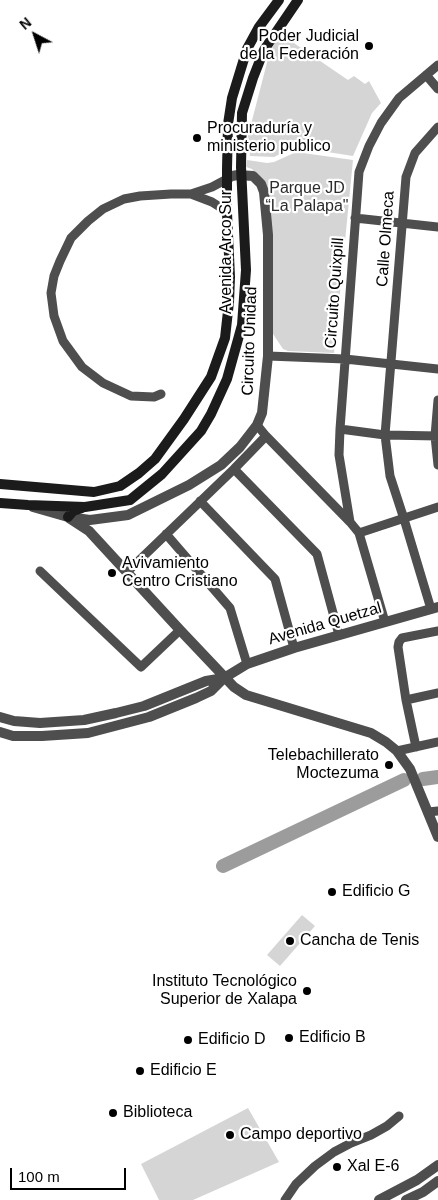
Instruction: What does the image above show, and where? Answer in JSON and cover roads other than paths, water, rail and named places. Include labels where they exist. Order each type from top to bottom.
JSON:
[{"type":"main road","name":"Avenida Arco Sur","points":[[0,484],[94,492],[120,486],[155,459],[211,377],[224,338],[230,277],[227,174],[228,124],[232,98],[247,49],[259,27],[279,0]]},
{"type":"main road","name":"Avenida Arco Sur","points":[[0,503],[85,507],[130,500],[162,474],[201,431],[227,379],[242,325],[246,270],[241,171],[242,113],[264,50],[298,0]]},
{"type":"main road","points":[[68,517],[73,511],[85,507]]},
{"type":"street","name":"Circuito Quixpill","points":[[350,522],[339,455],[359,172],[369,146],[381,123],[399,98],[438,65]]},
{"type":"street","points":[[426,75],[438,89]]},
{"type":"street","name":"Calle Olmeca","points":[[434,608],[390,476],[385,435],[406,177],[415,154],[438,128]]},
{"type":"street","points":[[161,394],[154,397],[131,396],[102,384],[82,367],[64,341],[54,316],[51,294],[54,276],[71,238],[103,209],[124,199],[140,196],[191,194],[212,187],[227,174],[234,176],[241,171]]},
{"type":"street","name":"Circuito Unidad","points":[[28,505],[68,517],[90,520],[128,515],[188,485],[221,465],[240,447],[258,425],[262,412],[268,356],[268,235],[264,192],[261,184],[253,176],[241,171]]},
{"type":"street","points":[[191,194],[212,202],[227,213]]},
{"type":"street","points":[[355,218],[438,227]]},
{"type":"street","points":[[268,356],[345,359],[438,369]]},
{"type":"street","points":[[438,400],[436,436],[438,465]]},
{"type":"street","points":[[258,425],[266,436],[359,533],[385,622]]},
{"type":"street","points":[[340,429],[385,435],[436,436]]},
{"type":"street","points":[[127,572],[234,470],[266,436]]},
{"type":"street","points":[[234,470],[317,554],[339,635]]},
{"type":"street","points":[[200,501],[275,579],[294,648]]},
{"type":"street","points":[[359,533],[438,507]]},
{"type":"street","points":[[68,517],[89,531],[234,687],[246,695],[371,734],[386,742],[397,751],[410,769],[433,811],[438,837]]},
{"type":"street","points":[[166,534],[230,608],[247,664]]},
{"type":"street","points":[[40,571],[141,667],[180,630]]},
{"type":"street","name":"Avenida Quetzal","points":[[224,678],[247,664],[294,648],[434,608]]},
{"type":"street","points":[[416,747],[406,700],[398,647],[402,638],[438,630]]},
{"type":"street","points":[[0,718],[14,722],[40,723],[84,720],[144,706],[206,681],[224,678]]},
{"type":"street","points":[[0,732],[13,736],[88,733],[148,717],[172,708],[211,691],[224,678]]},
{"type":"street","points":[[406,700],[438,693]]},
{"type":"street","points":[[397,751],[438,742]]},
{"type":"street","points":[[285,1200],[296,1184],[315,1166],[334,1152],[371,1135],[387,1126],[399,1116]]},
{"type":"street","points":[[378,1200],[417,1180],[438,1165]]},
{"type":"street","points":[[406,1200],[423,1192],[438,1181]]},
{"type":"waterway","points":[[423,779],[438,777]]},
{"type":"waterway","points":[[223,866],[404,780]]},
{"type":"place","name":"Poder Judicial de la Federación","points":[[369,46]]},
{"type":"place","name":"Procuraduría y ministerio publico","points":[[197,138]]},
{"type":"place","name":"Avivamiento Centro Cristiano","points":[[112,573]]},
{"type":"place","name":"Telebachillerato Moctezuma","points":[[389,765]]},
{"type":"place","name":"Edificio G","points":[[332,892]]},
{"type":"place","name":"Cancha de Tenis","points":[[290,941]]},
{"type":"place","name":"Instituto Tecnológico Superior de Xalapa","points":[[307,991]]},
{"type":"place","name":"Edificio B","points":[[289,1038]]},
{"type":"place","name":"Edificio D","points":[[188,1040]]},
{"type":"place","name":"Edificio E","points":[[140,1071]]},
{"type":"place","name":"Biblioteca","points":[[113,1113]]},
{"type":"place","name":"Campo deportivo","points":[[230,1135]]},
{"type":"place","name":"Xal E-6","points":[[337,1167]]},
{"type":"park label","name":"Parque JD “La Palapa\"","points":[[307,198]]}]
